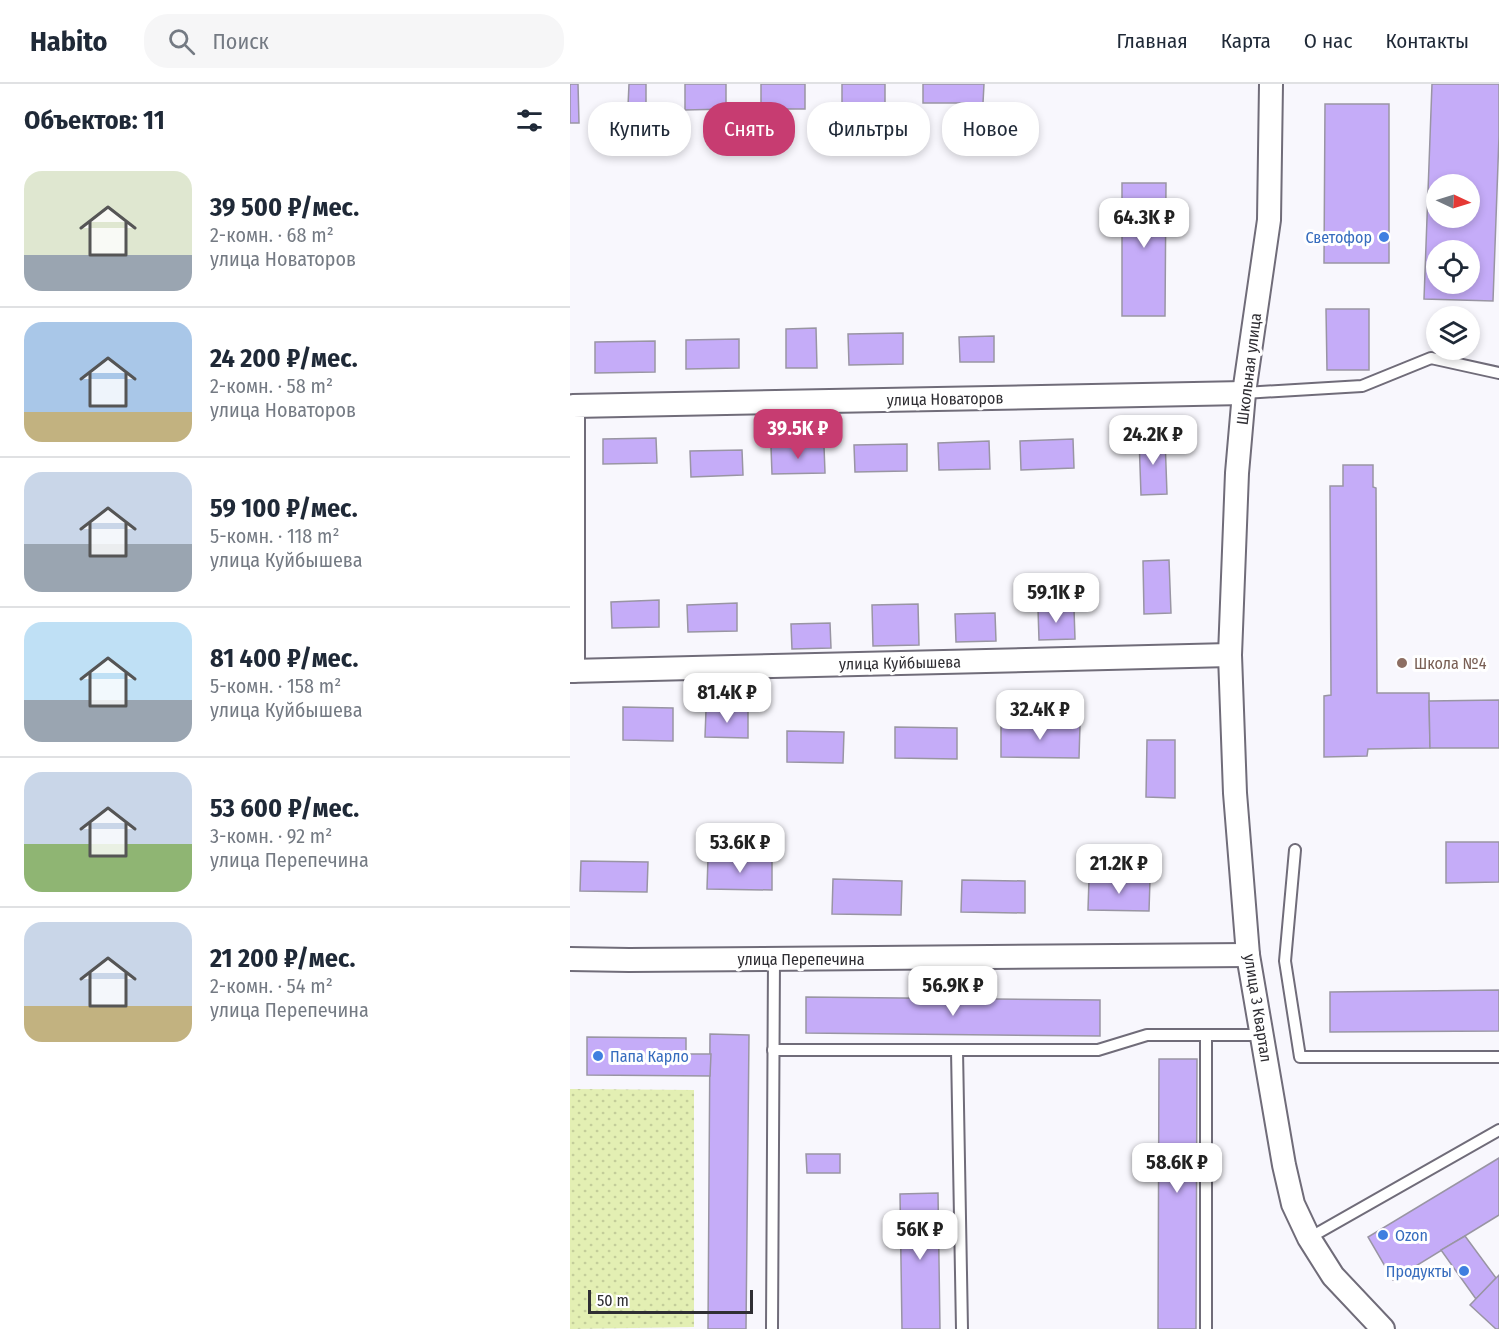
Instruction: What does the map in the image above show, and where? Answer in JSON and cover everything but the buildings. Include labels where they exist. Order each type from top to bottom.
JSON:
[{"type":"street","name":"Школьная улица","points":[[1230,655],[1237,473],[1244,393],[1269,220],[1271,84]]},
{"type":"street","name":"улица Новаторов","points":[[572,671],[573,406],[1244,393]]},
{"type":"street","name":"улица Куйбышева","points":[[572,671],[1230,655]]},
{"type":"street","name":"улица 3 Квартал","points":[[1230,655],[1235,793],[1248,955],[1284,1165],[1293,1204],[1309,1238],[1333,1276],[1383,1329]]},
{"type":"street","name":"улица Перепечина","points":[[570,959],[1248,955]]},
{"type":"lane","points":[[1244,393],[1362,386],[1431,358],[1499,374]]},
{"type":"lane","points":[[1295,850],[1285,961],[1300,1057],[1499,1057]]},
{"type":"lane","points":[[772,1329],[774,959]]},
{"type":"lane","points":[[773,1050],[1098,1050],[1147,1035],[1262,1035]]},
{"type":"lane","points":[[1206,1035],[1206,1329]]},
{"type":"lane","points":[[957,1050],[962,1329]]},
{"type":"lane","points":[[1309,1238],[1499,1130]]},
{"type":"green space","points":[[570,1089],[694,1090],[694,1327],[570,1329]]},
{"type":"place","name":"Светофор","points":[[1384,237]]},
{"type":"place","name":"Школа №4","points":[[1402,663]]},
{"type":"place","name":"Папа Карло","points":[[598,1056]]},
{"type":"place","name":"Ozon","points":[[1383,1235]]},
{"type":"place","name":"Продукты","points":[[1464,1271]]}]
